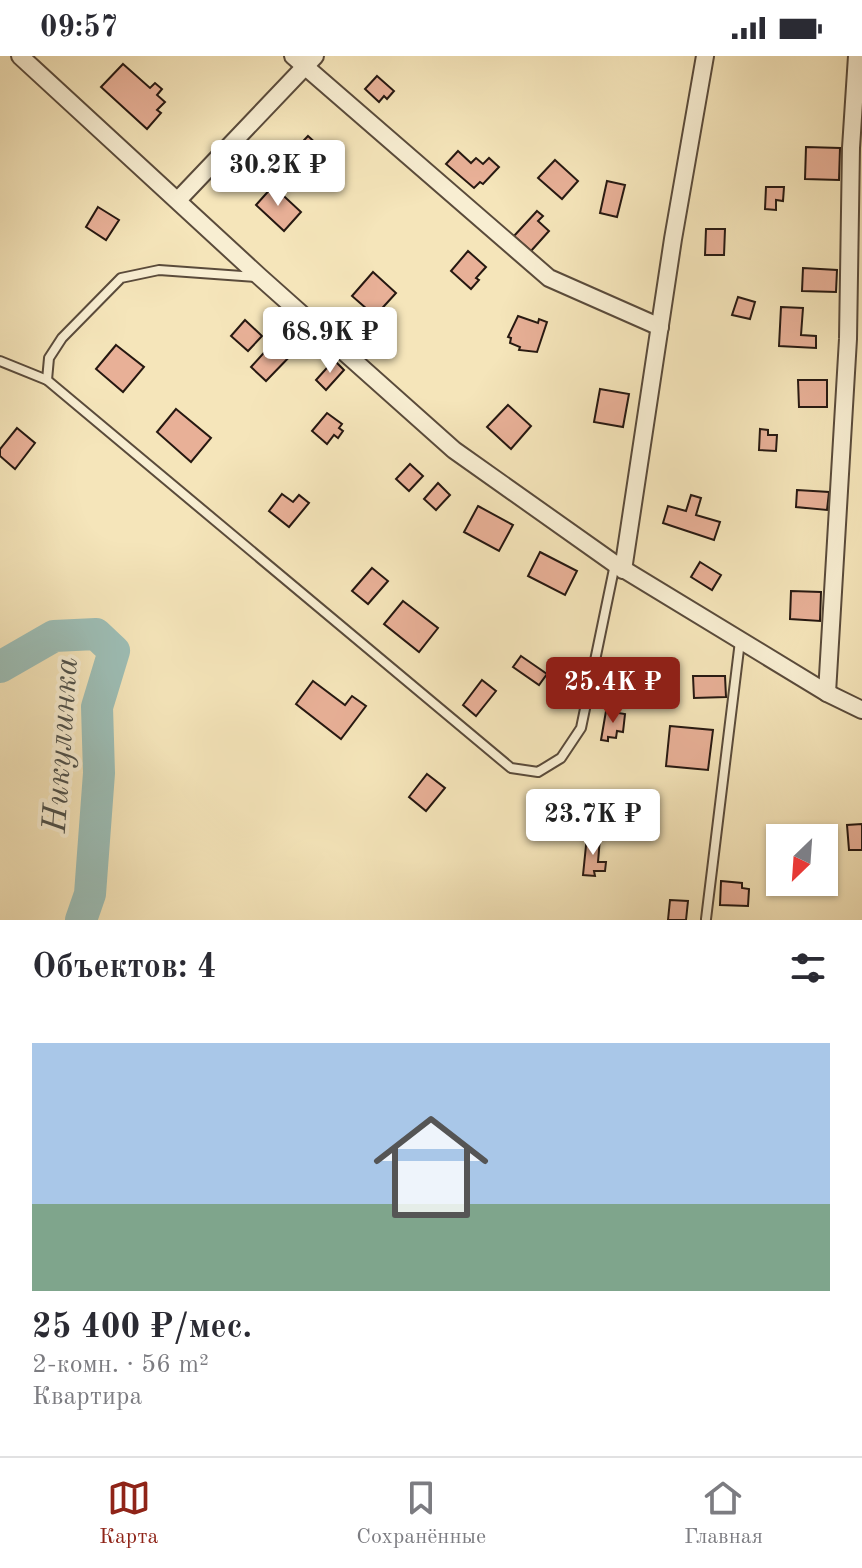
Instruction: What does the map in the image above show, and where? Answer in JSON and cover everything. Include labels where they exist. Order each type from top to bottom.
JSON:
[{"type":"street","points":[[20,56],[454,450],[619,567],[827,693],[862,710]]},
{"type":"street","points":[[619,567],[705,56]]},
{"type":"street","points":[[827,693],[848,339],[851,148],[857,56]]},
{"type":"street","points":[[178,200],[304,60],[549,278],[660,327]]},
{"type":"lane","points":[[47,380],[49,358],[55,348],[121,278],[159,270],[260,277]]},
{"type":"lane","points":[[0,361],[47,380],[511,768],[538,772],[561,758],[581,728],[619,567]]},
{"type":"lane","points":[[706,919],[740,641]]},
{"type":"building","points":[[123,64],[150,88],[155,83],[162,89],[157,95],[165,102],[157,110],[161,113],[147,129],[101,87]]},
{"type":"building","points":[[377,76],[394,91],[379,102],[365,89]]},
{"type":"building","points":[[308,136],[331,157],[315,175],[291,154]]},
{"type":"building","points":[[806,147],[840,148],[839,180],[805,179]]},
{"type":"building","points":[[458,151],[471,163],[476,158],[483,164],[489,158],[499,167],[483,184],[480,182],[474,188],[446,164]]},
{"type":"building","points":[[555,160],[578,181],[562,199],[538,178]]},
{"type":"building","points":[[607,181],[625,185],[617,217],[600,213]]},
{"type":"building","points":[[273,186],[301,212],[284,231],[256,205]]},
{"type":"building","points":[[766,187],[784,187],[783,201],[776,200],[776,210],[765,209]]},
{"type":"building","points":[[98,207],[119,220],[106,240],[86,227]]},
{"type":"building","points":[[537,211],[543,216],[538,221],[549,231],[531,251],[514,236]]},
{"type":"building","points":[[706,229],[725,229],[724,255],[705,255]]},
{"type":"building","points":[[468,251],[486,267],[471,289],[451,271]]},
{"type":"building","points":[[803,268],[837,270],[836,292],[802,291]]},
{"type":"building","points":[[373,272],[396,293],[375,316],[352,296]]},
{"type":"building","points":[[738,297],[755,302],[750,319],[732,315]]},
{"type":"building","points":[[781,307],[803,308],[801,335],[816,336],[816,348],[779,346]]},
{"type":"building","points":[[518,316],[538,323],[539,319],[547,322],[537,352],[519,350],[520,347],[510,343],[511,338],[508,337]]},
{"type":"building","points":[[245,320],[262,336],[248,351],[231,336]]},
{"type":"building","points":[[279,336],[295,351],[266,381],[251,367]]},
{"type":"building","points":[[116,345],[144,367],[123,392],[96,369]]},
{"type":"building","points":[[334,360],[344,370],[326,390],[316,380]]},
{"type":"building","points":[[798,380],[827,380],[827,407],[799,407]]},
{"type":"building","points":[[600,389],[629,394],[623,427],[594,422]]},
{"type":"building","points":[[508,405],[531,426],[511,449],[487,427]]},
{"type":"building","points":[[176,409],[211,438],[191,462],[157,432]]},
{"type":"building","points":[[327,413],[342,424],[339,428],[343,431],[338,438],[334,435],[327,444],[312,431]]},
{"type":"building","points":[[17,428],[35,443],[15,469],[0,456],[0,449]]},
{"type":"building","points":[[760,429],[768,430],[768,435],[777,435],[776,451],[759,450]]},
{"type":"building","points":[[410,464],[423,476],[409,491],[396,479]]},
{"type":"building","points":[[438,483],[450,495],[436,510],[424,499]]},
{"type":"building","points":[[797,490],[829,492],[827,510],[796,507]]},
{"type":"building","points":[[282,494],[293,502],[299,495],[309,503],[289,527],[269,511]]},
{"type":"building","points":[[691,495],[701,498],[696,515],[720,522],[714,540],[663,523],[668,506],[686,511]]},
{"type":"building","points":[[478,506],[513,525],[499,551],[464,532]]},
{"type":"building","points":[[540,552],[577,571],[565,595],[528,576]]},
{"type":"building","points":[[700,562],[721,575],[712,590],[691,577]]},
{"type":"building","points":[[372,568],[388,581],[368,604],[352,591]]},
{"type":"building","points":[[791,591],[821,592],[820,621],[790,619]]},
{"type":"building","points":[[403,601],[438,628],[419,652],[384,624]]},
{"type":"building","points":[[521,656],[547,674],[539,685],[513,667]]},
{"type":"building","points":[[693,676],[725,676],[726,697],[694,698]]},
{"type":"building","points":[[482,680],[496,691],[476,716],[463,705]]},
{"type":"building","points":[[313,681],[345,705],[352,696],[366,706],[341,739],[296,704]]},
{"type":"building","points":[[606,711],[625,714],[623,732],[617,731],[616,738],[608,737],[608,741],[601,740]]},
{"type":"building","points":[[670,726],[713,730],[708,770],[666,766]]},
{"type":"building","points":[[427,774],[445,788],[426,811],[409,797]]},
{"type":"building","points":[[862,824],[862,850],[849,850],[847,825]]},
{"type":"building","points":[[587,836],[600,838],[598,862],[606,862],[605,871],[594,871],[595,876],[583,875]]},
{"type":"building","points":[[721,881],[742,883],[742,888],[749,889],[748,906],[720,905]]},
{"type":"building","points":[[670,900],[688,901],[686,920],[668,920]]},
{"type":"waterway","name":"Никулинка","points":[[0,667],[54,636],[96,634],[114,651],[97,707],[99,773],[90,894],[81,920]]}]
